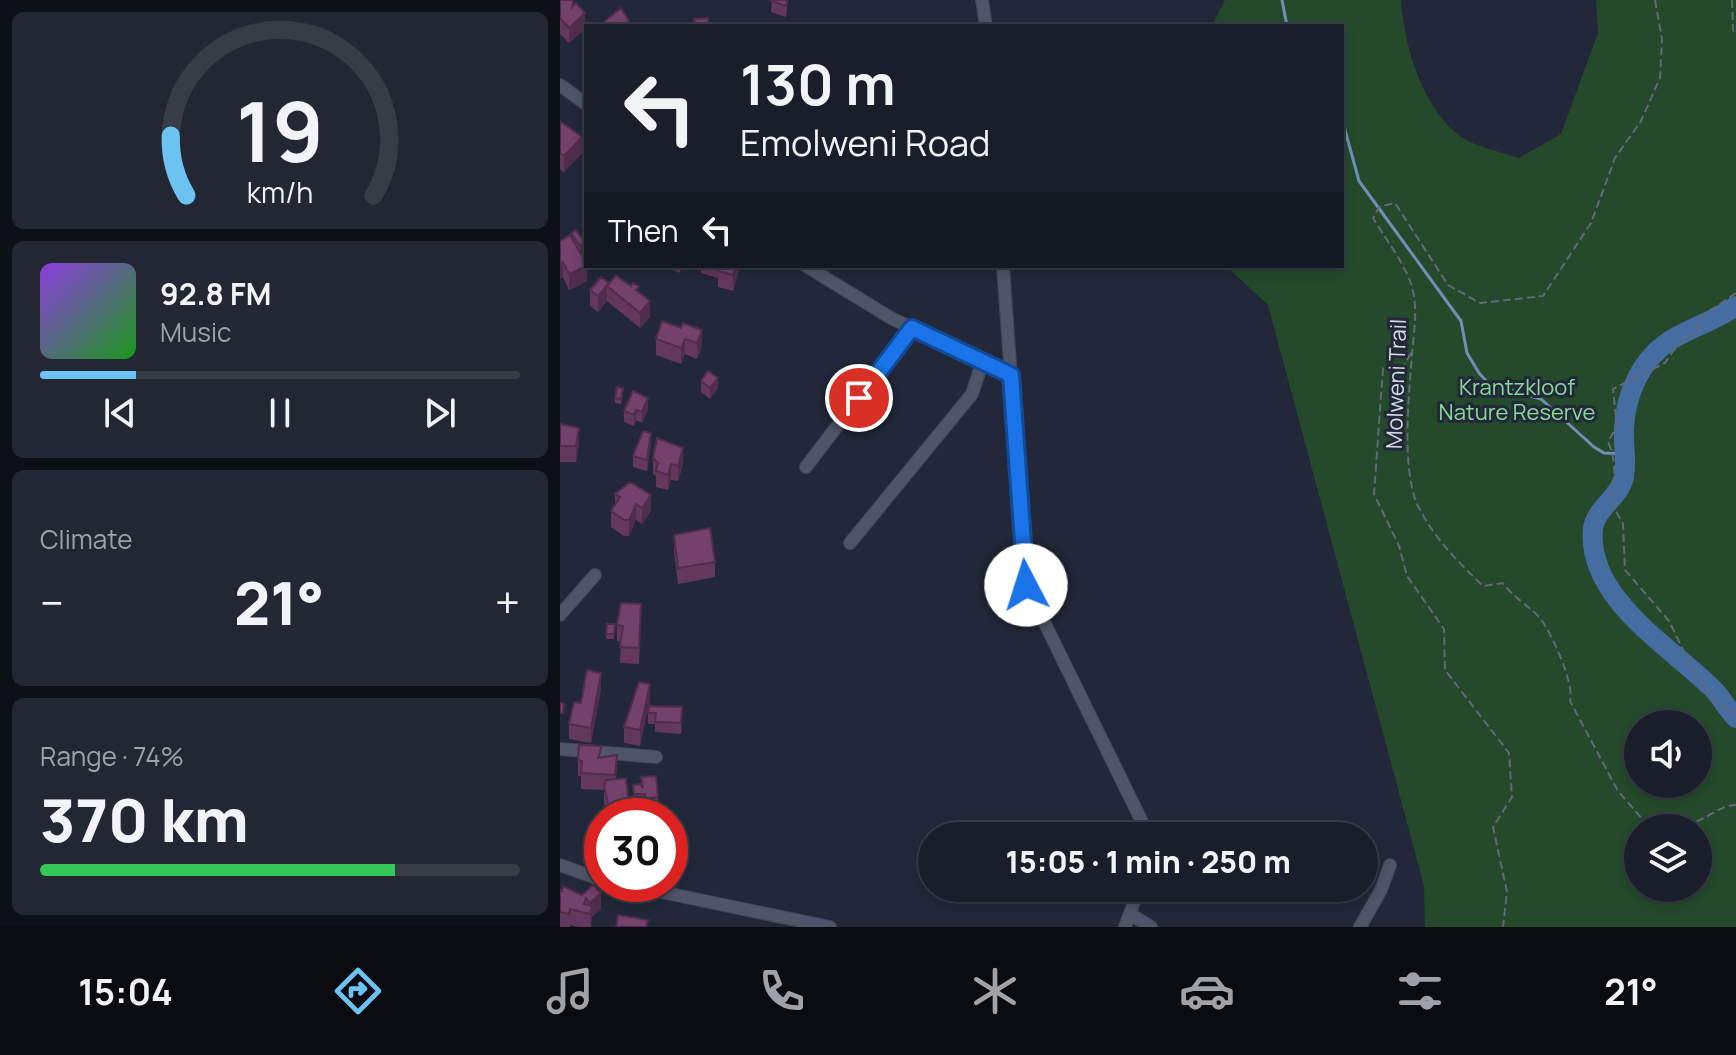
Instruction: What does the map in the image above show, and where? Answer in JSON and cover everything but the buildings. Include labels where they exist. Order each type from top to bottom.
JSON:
[{"type":"street","points":[[982,0],[986,24]]},
{"type":"street","points":[[560,85],[584,103]]},
{"type":"street","points":[[809,268],[849,295],[1011,375]]},
{"type":"street","points":[[1003,268],[1026,585],[1142,822]]},
{"type":"street","points":[[806,467],[912,328]]},
{"type":"street","points":[[850,543],[972,394],[982,363]]},
{"type":"street","points":[[560,615],[595,575]]},
{"type":"street","points":[[560,749],[656,757]]},
{"type":"street","points":[[560,865],[584,874]]},
{"type":"street","points":[[1360,927],[1381,890],[1390,865]]},
{"type":"street","points":[[688,898],[830,927]]},
{"type":"street","points":[[1125,927],[1134,902]]},
{"type":"street","points":[[1130,914],[1151,927]]},
{"type":"path","name":"Molweni Trail","points":[[1655,0],[1662,39],[1660,78],[1641,121],[1615,158],[1591,223],[1543,296],[1480,303],[1448,285],[1395,203],[1379,207],[1373,218],[1410,282],[1416,322],[1412,352],[1410,466],[1416,503],[1450,554],[1483,586],[1503,583],[1514,599],[1540,618],[1567,674],[1573,692],[1570,701],[1618,791],[1644,821],[1665,813],[1677,825],[1696,825],[1728,806],[1736,805]]},
{"type":"path","points":[[1732,0],[1736,34]]},
{"type":"path","points":[[1736,293],[1705,314],[1699,328],[1673,351],[1665,363],[1613,389],[1617,426],[1608,442],[1613,453],[1615,480],[1610,500],[1623,524],[1625,570],[1669,621],[1694,672],[1717,704],[1736,712]]},
{"type":"path","points":[[1412,352],[1403,367],[1383,368],[1374,494],[1399,546],[1407,576],[1444,629],[1445,670],[1509,753],[1512,797],[1493,827],[1507,892],[1503,927]]},
{"type":"green space","name":"Krantzkloof Nature Reserve","points":[[1225,0],[1401,0],[1411,55],[1425,93],[1435,109],[1466,140],[1519,158],[1561,134],[1598,33],[1596,0],[1736,0],[1736,927],[1425,927],[1424,886],[1268,305],[1228,268],[1344,268],[1344,24],[1213,24]]},
{"type":"waterway","points":[[1282,0],[1287,24]]},
{"type":"waterway","points":[[1344,126],[1359,181],[1461,321],[1467,353],[1479,373],[1489,384],[1541,399],[1604,453],[1627,454]]},
{"type":"waterway","points":[[1736,306],[1671,340],[1643,367],[1625,415],[1622,484],[1599,514],[1593,528],[1594,553],[1603,577],[1617,598],[1654,638],[1713,689],[1736,718]]},
{"type":"route","points":[[859,398],[912,328],[1011,375],[1026,585]]}]
